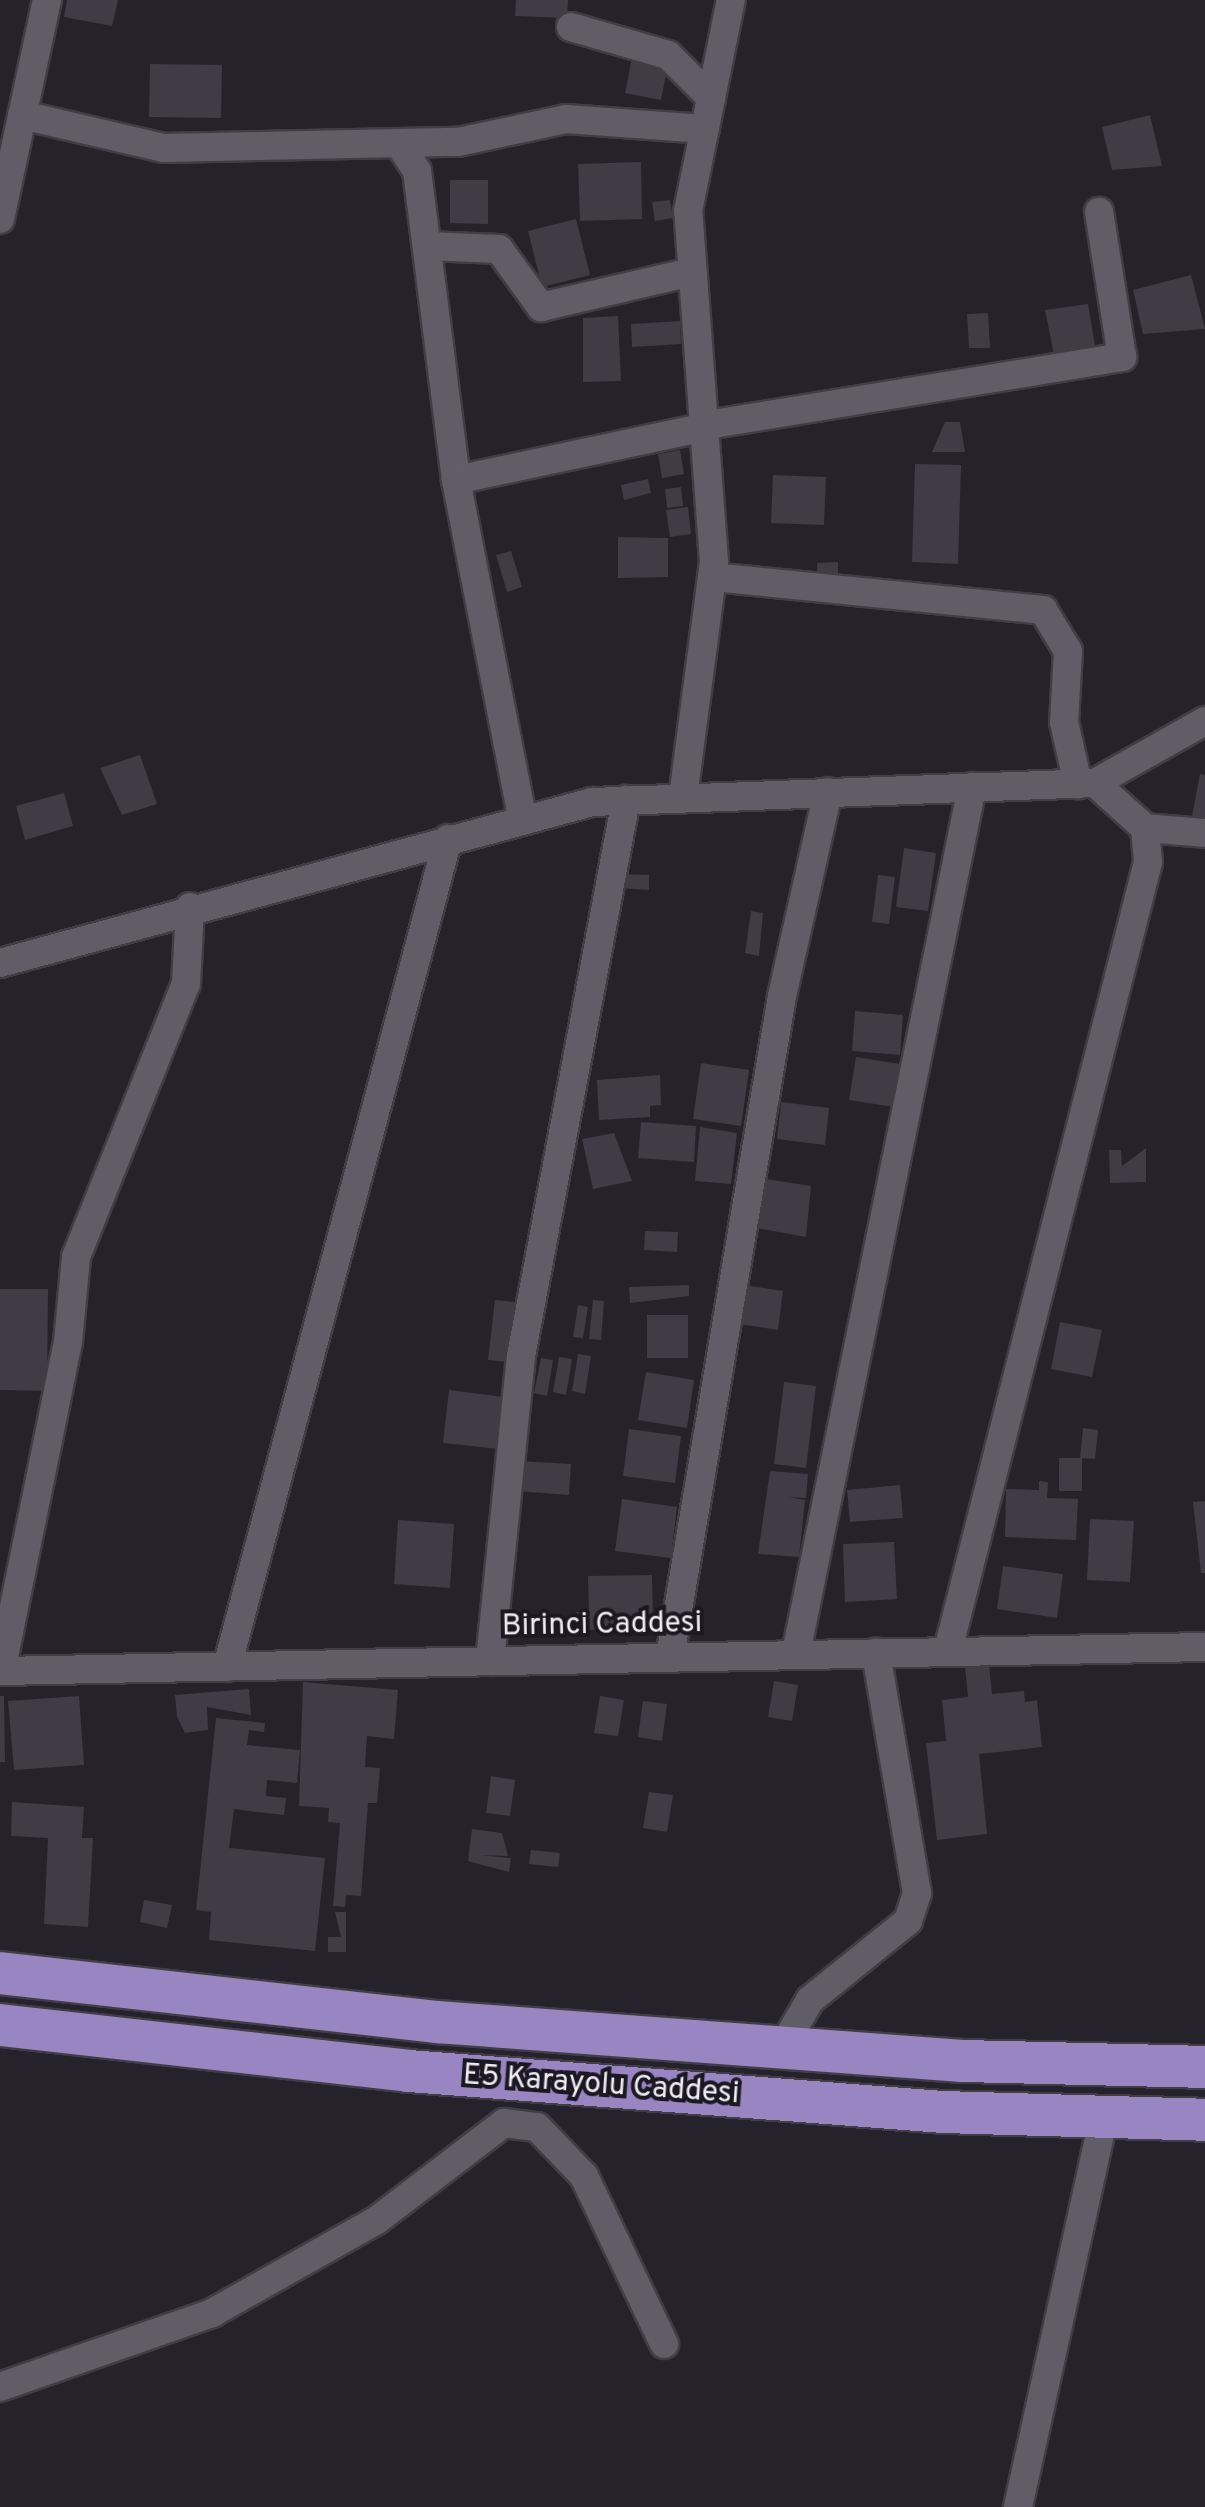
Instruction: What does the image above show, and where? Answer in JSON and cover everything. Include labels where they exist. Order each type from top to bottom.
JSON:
[{"type":"highway","name":"E5 Karayolu Caddesi","points":[[0,1973],[437,2022],[782,2048],[1205,2068]]},
{"type":"highway","name":"E5 Karayolu Caddesi","points":[[0,2025],[408,2071],[1104,2117],[1205,2120]]},
{"type":"street","points":[[0,219],[47,0]]},
{"type":"street","points":[[683,797],[712,577],[688,211],[731,0]]},
{"type":"street","points":[[571,27],[668,55],[712,98]]},
{"type":"street","points":[[22,115],[164,148],[458,142],[566,119],[705,129]]},
{"type":"street","points":[[399,144],[417,171],[456,480],[523,820]]},
{"type":"street","points":[[456,480],[701,427],[1122,357],[1099,212]]},
{"type":"street","points":[[427,246],[498,249],[541,307],[692,272]]},
{"type":"street","points":[[712,577],[1043,610],[1068,651],[1064,722],[1086,784],[1146,828],[1205,833]]},
{"type":"street","points":[[0,963],[190,907],[523,820],[626,800],[1086,784],[1205,721]]},
{"type":"street","points":[[796,1654],[972,788]]},
{"type":"street","points":[[670,1657],[782,996],[828,792]]},
{"type":"street","points":[[490,1661],[521,1356],[626,800]]},
{"type":"street","points":[[948,1650],[1077,1112],[1148,862],[1146,828]]},
{"type":"street","points":[[227,1667],[448,840]]},
{"type":"street","points":[[0,1671],[68,1342],[76,1256],[186,984],[190,907]]},
{"type":"street","name":"Birinci Caddesi","points":[[0,1671],[1205,1647]]},
{"type":"street","points":[[782,2048],[810,2000],[908,1921],[916,1893],[876,1652]]},
{"type":"street","points":[[1018,2507],[1104,2117]]},
{"type":"street","points":[[0,2387],[212,2314],[377,2220],[504,2123],[537,2128],[584,2176],[664,2344]]},
{"type":"building","points":[[67,0],[118,0],[112,26],[64,17]]},
{"type":"building","points":[[516,0],[568,0],[567,18],[515,16]]},
{"type":"building","points":[[632,57],[668,65],[661,100],[625,93]]},
{"type":"building","points":[[150,64],[222,65],[221,118],[149,117]]},
{"type":"building","points":[[1150,115],[1162,166],[1112,170],[1102,127]]},
{"type":"building","points":[[641,162],[642,219],[580,221],[578,164]]},
{"type":"building","points":[[450,180],[488,180],[488,224],[450,223]]},
{"type":"building","points":[[670,200],[673,218],[655,221],[652,202]]},
{"type":"building","points":[[576,219],[590,275],[542,287],[528,231]]},
{"type":"building","points":[[1191,275],[1205,329],[1143,334],[1133,290]]},
{"type":"building","points":[[1088,304],[1095,346],[1054,355],[1045,310]]},
{"type":"building","points":[[988,313],[990,348],[969,348],[967,314]]},
{"type":"building","points":[[618,316],[621,381],[583,382],[583,318]]},
{"type":"building","points":[[680,321],[681,344],[632,347],[631,324]]},
{"type":"building","points":[[945,422],[960,422],[965,452],[932,452]]},
{"type":"building","points":[[680,450],[684,474],[662,478],[658,454]]},
{"type":"building","points":[[915,464],[961,465],[958,564],[912,562]]},
{"type":"building","points":[[773,475],[826,477],[824,525],[771,523]]},
{"type":"building","points":[[648,479],[651,493],[624,500],[621,485]]},
{"type":"building","points":[[681,487],[683,506],[667,508],[665,489]]},
{"type":"building","points":[[688,507],[691,534],[670,537],[666,510]]},
{"type":"building","points":[[618,537],[668,538],[668,577],[618,578]]},
{"type":"building","points":[[511,551],[522,587],[507,592],[496,555]]},
{"type":"building","points":[[838,562],[838,582],[818,583],[817,563]]},
{"type":"building","points":[[140,755],[157,804],[122,815],[100,768]]},
{"type":"building","points":[[1200,774],[1205,775],[1205,819],[1192,816]]},
{"type":"building","points":[[64,793],[73,826],[25,840],[16,806]]},
{"type":"building","points":[[904,848],[936,853],[928,911],[896,907]]},
{"type":"building","points":[[621,874],[649,875],[649,890],[620,888]]},
{"type":"building","points":[[878,875],[895,877],[889,924],[872,922]]},
{"type":"building","points":[[751,911],[763,913],[759,956],[745,953]]},
{"type":"building","points":[[855,1011],[903,1015],[900,1055],[852,1051]]},
{"type":"building","points":[[856,1057],[900,1064],[894,1107],[849,1100]]},
{"type":"building","points":[[701,1063],[749,1070],[741,1126],[693,1119]]},
{"type":"building","points":[[660,1075],[661,1105],[650,1106],[650,1117],[599,1120],[597,1080]]},
{"type":"building","points":[[781,1102],[829,1108],[825,1145],[777,1139]]},
{"type":"building","points":[[641,1122],[696,1126],[694,1162],[638,1158]]},
{"type":"building","points":[[700,1127],[737,1133],[731,1184],[695,1181]]},
{"type":"building","points":[[614,1133],[632,1181],[593,1189],[582,1139]]},
{"type":"building","points":[[1146,1148],[1146,1182],[1110,1183],[1109,1150],[1121,1150],[1122,1166]]},
{"type":"building","points":[[766,1179],[811,1186],[806,1237],[757,1228]]},
{"type":"building","points":[[645,1231],[678,1232],[677,1252],[644,1250]]},
{"type":"building","points":[[738,1284],[783,1291],[778,1330],[732,1323]]},
{"type":"building","points":[[689,1285],[689,1296],[630,1303],[629,1287]]},
{"type":"building","points":[[0,1289],[48,1289],[47,1391],[0,1390]]},
{"type":"building","points":[[495,1300],[516,1302],[509,1362],[488,1360]]},
{"type":"building","points":[[593,1300],[604,1301],[601,1340],[589,1339]]},
{"type":"building","points":[[578,1305],[588,1307],[583,1338],[573,1337]]},
{"type":"building","points":[[647,1315],[688,1315],[688,1358],[647,1358]]},
{"type":"building","points":[[1060,1322],[1102,1330],[1092,1377],[1051,1369]]},
{"type":"building","points":[[578,1354],[591,1356],[585,1394],[572,1391]]},
{"type":"building","points":[[559,1357],[572,1359],[566,1395],[553,1392]]},
{"type":"building","points":[[541,1358],[553,1360],[547,1396],[534,1393]]},
{"type":"building","points":[[646,1372],[694,1380],[687,1428],[638,1420]]},
{"type":"building","points":[[784,1382],[816,1386],[806,1468],[774,1464]]},
{"type":"building","points":[[449,1390],[504,1397],[499,1449],[443,1443]]},
{"type":"building","points":[[1083,1428],[1098,1430],[1095,1459],[1080,1458]]},
{"type":"building","points":[[629,1429],[681,1436],[675,1483],[623,1476]]},
{"type":"building","points":[[1059,1458],[1082,1458],[1082,1491],[1059,1491]]},
{"type":"building","points":[[518,1461],[571,1464],[569,1495],[516,1491]]},
{"type":"building","points":[[770,1471],[808,1474],[806,1498],[789,1497],[805,1500],[799,1557],[758,1554]]},
{"type":"building","points":[[1039,1481],[1048,1482],[1047,1498],[1078,1499],[1076,1540],[1005,1537],[1006,1489],[1039,1490]]},
{"type":"building","points":[[900,1485],[903,1518],[850,1522],[847,1490]]},
{"type":"building","points":[[622,1499],[677,1507],[671,1558],[615,1551]]},
{"type":"building","points":[[1205,1501],[1205,1573],[1201,1573],[1193,1502]]},
{"type":"building","points":[[1090,1519],[1134,1521],[1130,1582],[1087,1580]]},
{"type":"building","points":[[398,1520],[454,1524],[450,1588],[394,1584]]},
{"type":"building","points":[[894,1542],[897,1599],[845,1602],[843,1544]]},
{"type":"building","points":[[1003,1566],[1063,1574],[1057,1618],[997,1609]]},
{"type":"building","points":[[652,1575],[653,1629],[577,1630],[577,1612],[589,1612],[588,1576]]},
{"type":"building","points":[[989,1664],[992,1694],[1024,1691],[1025,1702],[1037,1700],[1042,1747],[979,1754],[987,1834],[937,1840],[926,1743],[946,1741],[942,1700],[968,1697],[965,1666]]},
{"type":"building","points":[[774,1681],[798,1685],[792,1721],[768,1717]]},
{"type":"building","points":[[303,1682],[398,1690],[394,1739],[367,1736],[365,1767],[380,1768],[377,1803],[368,1803],[361,1896],[346,1895],[345,1907],[333,1906],[340,1823],[328,1822],[329,1808],[299,1806]]},
{"type":"building","points":[[249,1689],[251,1715],[207,1707],[208,1730],[185,1733],[177,1717],[175,1695]]},
{"type":"building","points":[[0,1696],[4,1696],[5,1762],[0,1762]]},
{"type":"building","points":[[79,1696],[84,1765],[14,1770],[8,1701]]},
{"type":"building","points":[[600,1696],[624,1700],[618,1736],[594,1733]]},
{"type":"building","points":[[643,1701],[667,1704],[662,1741],[638,1737]]},
{"type":"building","points":[[216,1718],[265,1723],[264,1732],[249,1730],[247,1745],[300,1750],[297,1783],[267,1780],[266,1796],[286,1798],[284,1815],[234,1809],[229,1848],[325,1858],[315,1951],[209,1940],[211,1912],[196,1910]]},
{"type":"building","points":[[491,1776],[515,1780],[510,1816],[486,1813]]},
{"type":"building","points":[[649,1792],[673,1795],[667,1832],[643,1828]]},
{"type":"building","points":[[12,1802],[84,1807],[82,1838],[93,1838],[88,1927],[44,1924],[48,1838],[11,1836]]},
{"type":"building","points":[[472,1829],[502,1833],[508,1856],[480,1855],[511,1858],[509,1872],[468,1861]]},
{"type":"building","points":[[531,1850],[560,1853],[558,1867],[529,1864]]},
{"type":"building","points":[[144,1900],[172,1905],[167,1928],[140,1922]]},
{"type":"building","points":[[335,1912],[346,1912],[346,1952],[328,1952],[328,1937],[341,1937]]}]
